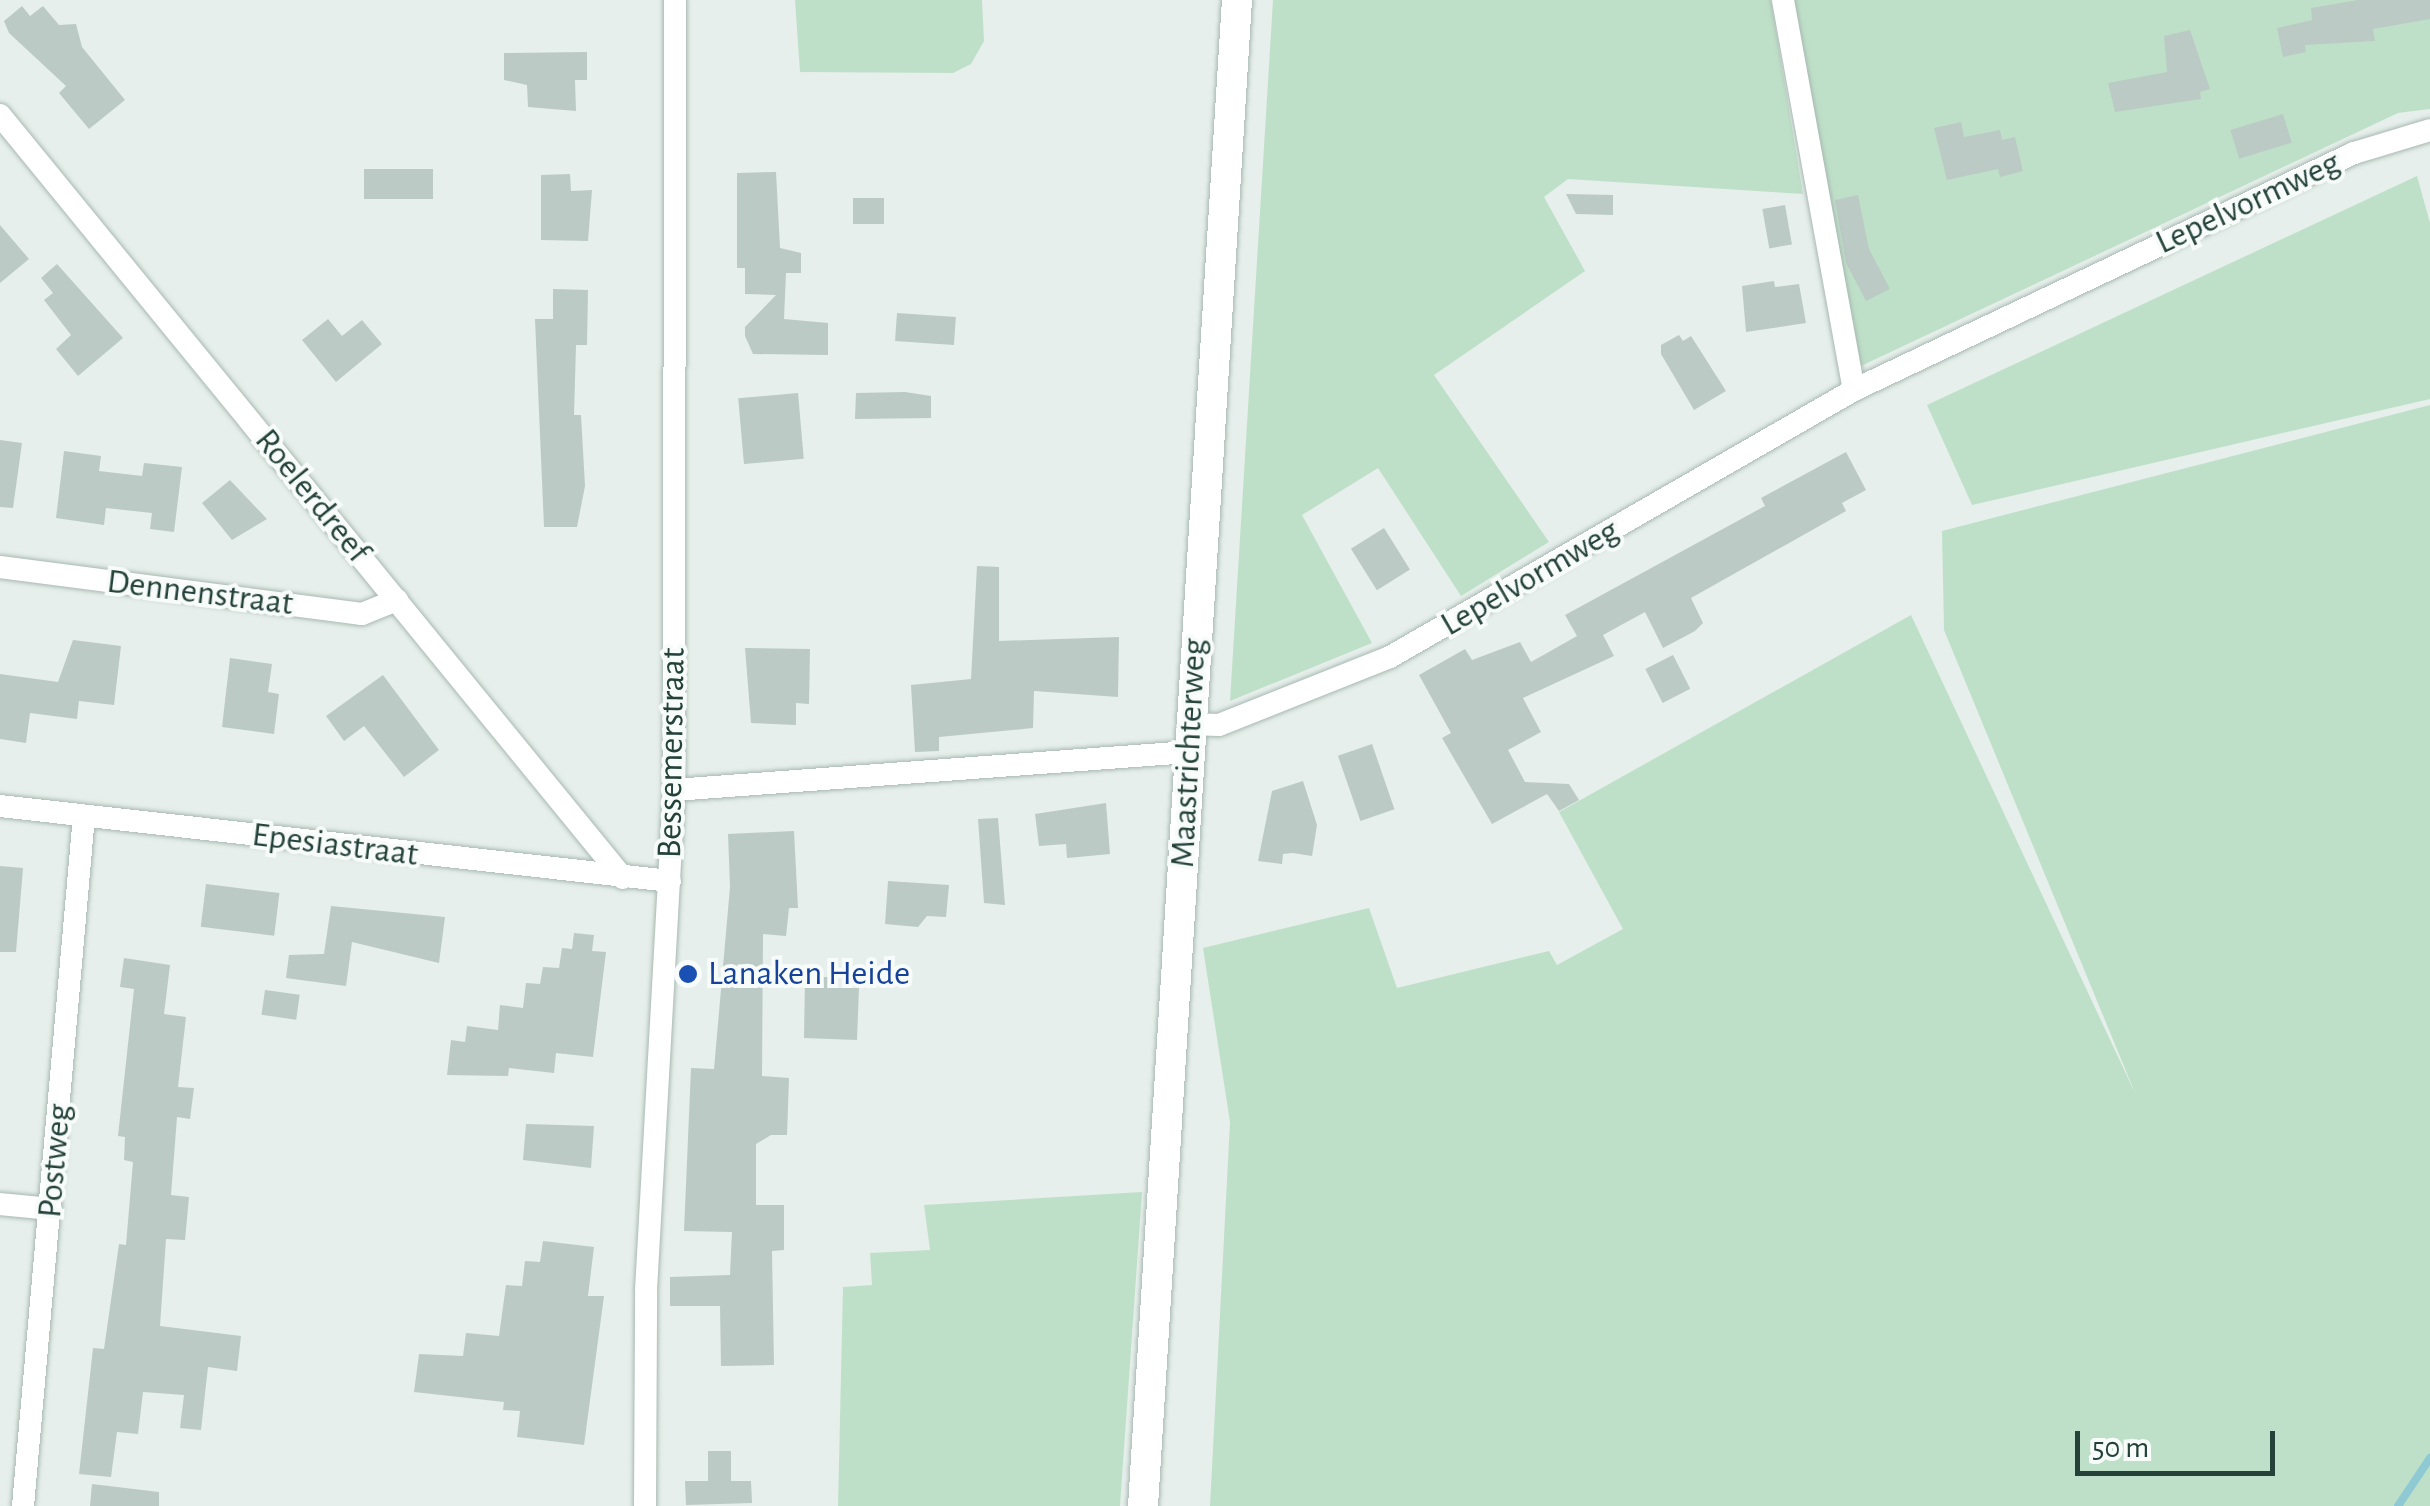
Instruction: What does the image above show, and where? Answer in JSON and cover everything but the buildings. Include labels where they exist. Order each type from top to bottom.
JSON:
[{"type":"main road","name":"Maastrichterweg","points":[[1143,1506],[1236,0]]},
{"type":"street","name":"Bessemerstraat","points":[[645,1506],[646,1270],[674,790],[675,0]]},
{"type":"street","points":[[1783,0],[1835,314],[1854,390]]},
{"type":"street","name":"Roelerdreef","points":[[0,115],[623,878]]},
{"type":"street","name":"Lepelvormweg","points":[[674,790],[1190,738],[1390,657],[1854,390],[2354,153],[2430,130]]},
{"type":"street","name":"Dennenstraat","points":[[0,567],[362,614],[397,600]]},
{"type":"street","name":"Epesiastraat","points":[[0,806],[670,881]]},
{"type":"street","name":"Postweg","points":[[23,1506],[84,816]]},
{"type":"street","points":[[0,1204],[51,1209]]},
{"type":"green space","points":[[795,0],[982,0],[984,41],[971,64],[953,73],[800,72]]},
{"type":"green space","points":[[1273,0],[1771,0],[1803,194],[1568,179],[1544,197],[1585,271],[1434,375],[1549,542],[1461,596],[1378,468],[1302,515],[1372,643],[1230,701]]},
{"type":"green space","points":[[1793,0],[2430,0],[2430,109],[2398,113],[1861,366]]},
{"type":"green space","points":[[2417,176],[2430,223],[2430,399],[1972,505],[1927,405]]},
{"type":"green space","points":[[2430,405],[2430,1506],[1210,1506],[1230,1122],[1203,948],[1369,908],[1397,988],[1549,951],[1557,965],[1623,929],[1559,812],[1911,615],[2135,1093],[1944,630],[1942,531]]},
{"type":"green space","points":[[1142,1192],[1120,1506],[838,1506],[843,1287],[872,1285],[870,1253],[930,1250],[924,1205]]},
{"type":"waterway","points":[[2398,1506],[2430,1458]]},
{"type":"place","name":"Lanaken Heide","points":[[688,974]]}]
